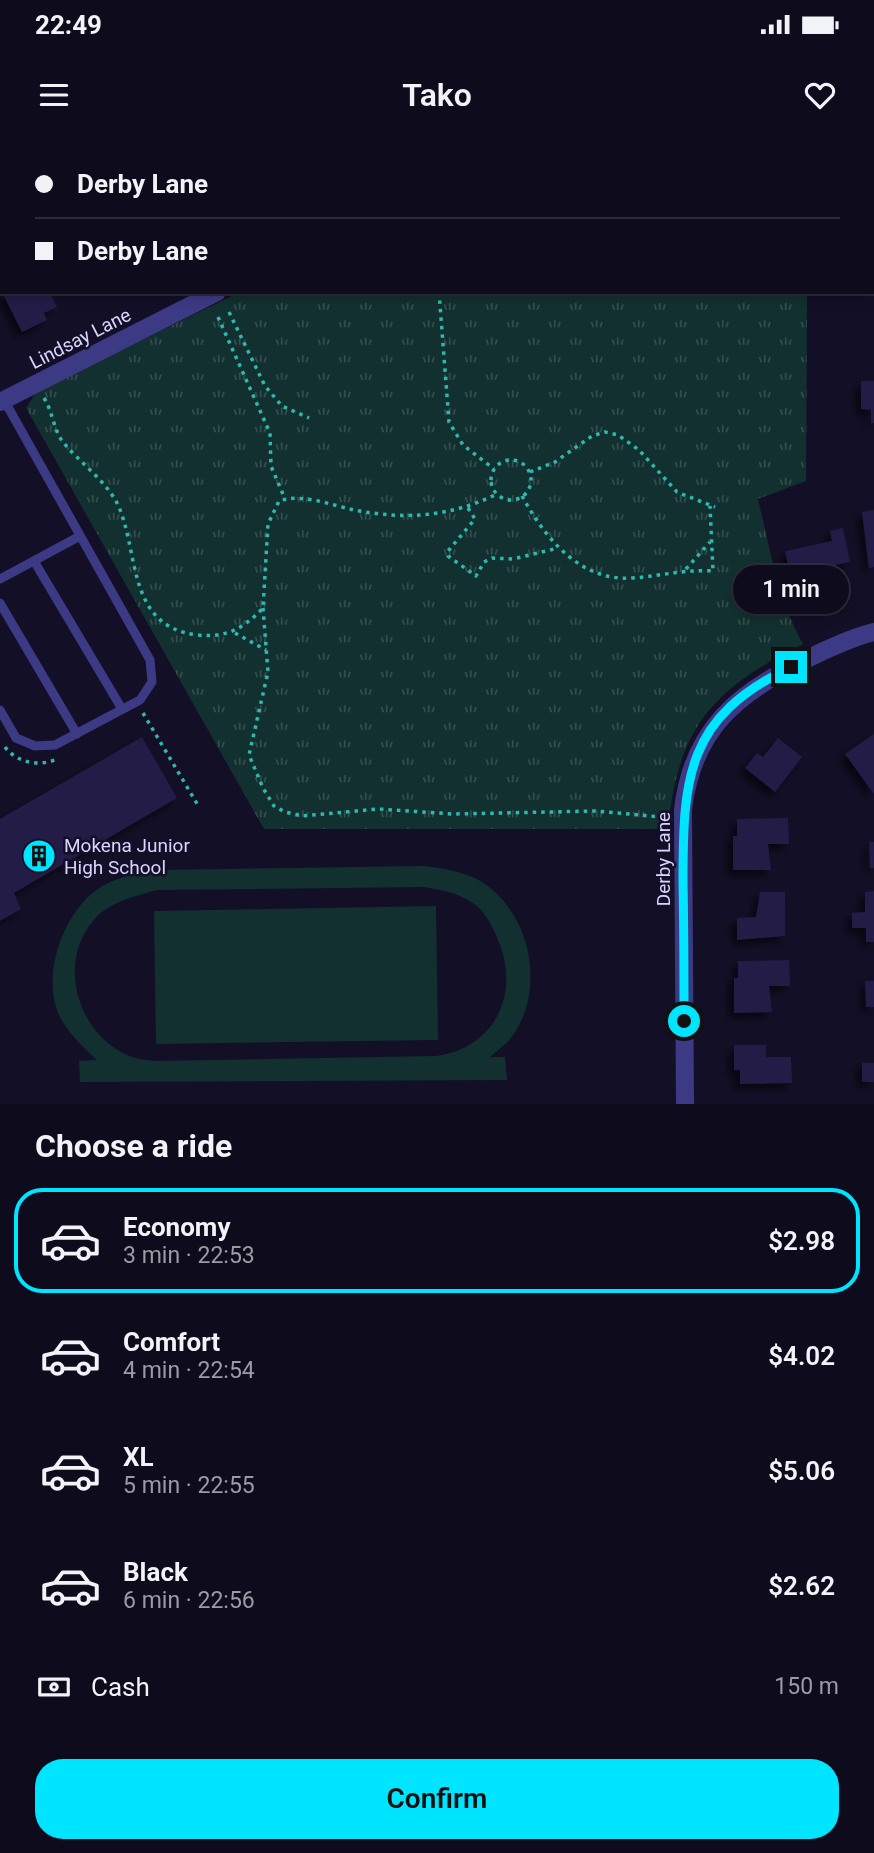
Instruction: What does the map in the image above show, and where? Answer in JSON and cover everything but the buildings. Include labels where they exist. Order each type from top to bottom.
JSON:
[{"type":"street","name":"Lindsay Lane","points":[[2,401],[212,294]]},
{"type":"street","name":"Derby Lane","points":[[685,1104],[683,810],[687,785],[699,752],[718,720],[750,690],[835,646],[874,632]]},
{"type":"lane","points":[[0,710],[16,738],[35,746],[55,745],[140,700],[152,682],[150,660],[2,401]]},
{"type":"lane","points":[[0,579],[80,536]]},
{"type":"lane","points":[[34,561],[122,709]]},
{"type":"lane","points":[[0,603],[77,734]]},
{"type":"path","points":[[439,294],[449,422],[463,445],[494,469]]},
{"type":"path","points":[[229,312],[265,386],[282,406],[309,418]]},
{"type":"path","points":[[219,317],[270,433],[271,466],[285,499]]},
{"type":"path","points":[[36,384],[50,408],[62,440],[116,502],[141,593],[149,609],[165,623],[187,634],[211,636],[235,633],[263,608]]},
{"type":"path","points":[[522,496],[558,548],[577,563],[603,576],[630,579],[686,569],[713,571],[710,542],[712,507],[677,492],[639,450],[618,435],[605,432],[592,436],[555,462],[530,472]]},
{"type":"path","points":[[503,461],[519,461],[530,472],[530,487],[522,496],[512,500],[497,494],[491,480],[494,469],[503,461]]},
{"type":"path","points":[[497,494],[468,508],[429,516],[387,516],[304,499],[279,501],[268,524],[263,608],[268,672],[249,755],[263,788],[274,806],[302,816],[378,809],[453,814],[596,811],[661,817]]},
{"type":"path","points":[[468,508],[475,519],[448,551],[448,556],[469,574],[475,576],[484,562],[492,558],[513,559],[558,548]]},
{"type":"path","points":[[686,569],[710,542]]},
{"type":"path","points":[[235,633],[266,650]]},
{"type":"path","points":[[142,712],[199,807]]},
{"type":"green space","points":[[236,294],[807,294],[806,481],[758,499],[781,592],[803,644],[745,677],[723,695],[706,715],[691,737],[681,763],[668,829],[264,829],[26,408],[35,394]]},
{"type":"green space","points":[[423,866],[464,874],[490,888],[507,905],[519,925],[527,948],[530,972],[529,996],[522,1019],[510,1039],[490,1057],[505,1057],[507,1080],[80,1082],[79,1061],[97,1060],[61,1019],[55,1002],[54,963],[60,943],[79,907],[93,893],[121,878],[161,870]],"holes":[[[424,887],[456,895],[478,907],[491,925],[504,960],[506,980],[498,1015],[487,1030],[456,1051],[435,1056],[145,1060],[129,1056],[111,1046],[85,1015],[78,996],[76,956],[83,937],[94,920],[107,908],[131,898],[157,890]]]},
{"type":"green space","points":[[436,906],[438,1040],[156,1044],[154,911]]},
{"type":"place","name":"Mokena Junior High School","points":[[39,856]]},
{"type":"route","points":[[684,1021],[683,810],[687,785],[707,735],[718,720],[750,690],[791,667]]}]
